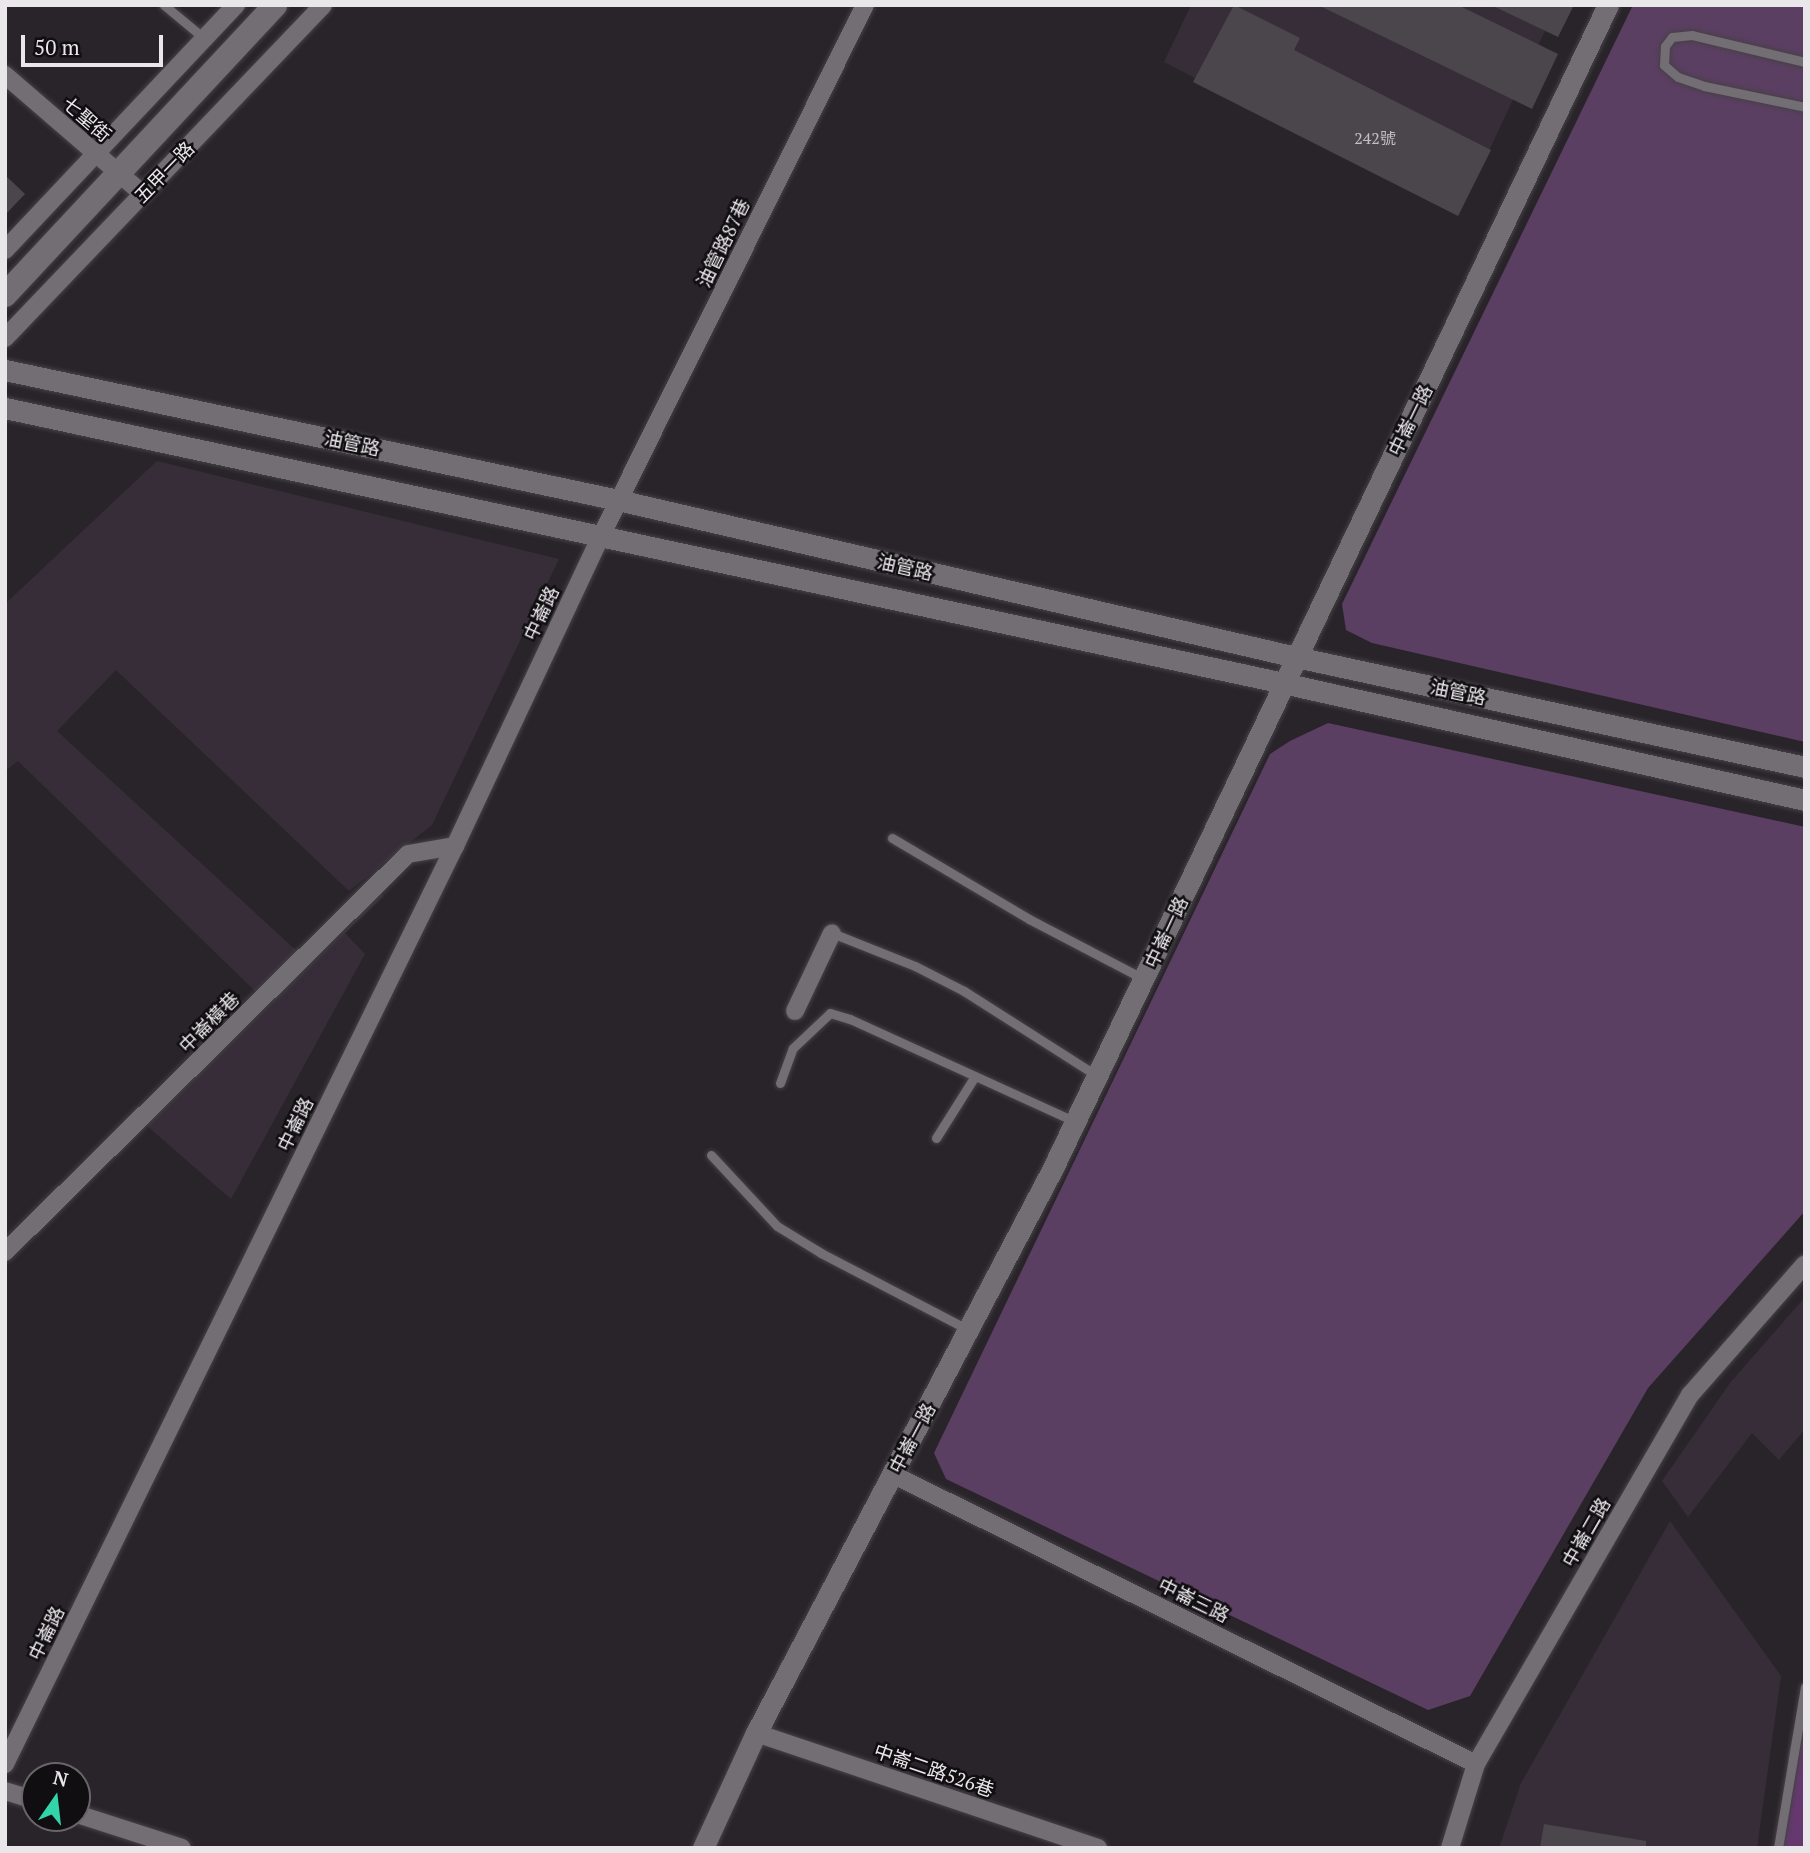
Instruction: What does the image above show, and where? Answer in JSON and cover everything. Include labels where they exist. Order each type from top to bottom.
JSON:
[{"type":"main road","name":"五甲一路","points":[[5,295],[275,5]]},
{"type":"street","points":[[5,250],[236,5]]},
{"type":"street","name":"五甲一路","points":[[5,338],[323,5]]},
{"type":"street","name":"油管路87巷","points":[[618,500],[865,5]]},
{"type":"street","name":"中崙一路","points":[[703,1848],[757,1733],[1075,1122],[1608,5]]},
{"type":"street","name":"七聖街","points":[[5,75],[143,194]]},
{"type":"street","name":"油管路","points":[[5,370],[618,500],[1296,657],[1805,767]]},
{"type":"street","name":"油管路","points":[[5,408],[1283,683],[1805,800]]},
{"type":"street","name":"中崙路","points":[[5,1764],[455,846],[618,500]]},
{"type":"street","name":"中崙橫巷","points":[[5,1252],[408,855],[455,846]]},
{"type":"street","points":[[795,1011],[832,933]]},
{"type":"street","name":"中崙二路","points":[[1450,1848],[1476,1764],[1690,1395],[1805,1264]]},
{"type":"street","name":"中崙三路","points":[[892,1474],[1476,1764]]},
{"type":"street","name":"中崙二路526巷","points":[[757,1733],[1098,1848]]},
{"type":"street","points":[[91,1819],[182,1848]]},
{"type":"lane","points":[[164,5],[205,38]]},
{"type":"lane","points":[[1805,62],[1692,35],[1672,37],[1665,46],[1664,65],[1678,77],[1704,86],[1805,107]]},
{"type":"lane","points":[[892,838],[1029,919],[1143,979]]},
{"type":"lane","points":[[832,933],[915,966],[964,991],[1097,1076]]},
{"type":"lane","points":[[780,1083],[793,1048],[830,1013],[850,1019],[1075,1122]]},
{"type":"lane","points":[[936,1138],[975,1076]]},
{"type":"lane","points":[[711,1155],[777,1226],[821,1253],[969,1330]]},
{"type":"lane","points":[[1778,1848],[1805,1687]]},
{"type":"shaded area","points":[[1191,5],[1557,5],[1459,215],[1164,62]]},
{"type":"shaded area","points":[[1633,5],[1805,5],[1805,742],[1372,643],[1346,630],[1342,604]]},
{"type":"shaded area","points":[[157,461],[559,559],[432,825],[349,891],[116,670],[57,731],[298,952],[371,881],[384,896],[345,933],[365,954],[231,1199],[139,1119],[256,992],[18,761],[5,771],[5,604]]},
{"type":"shaded area","points":[[1328,723],[1805,827],[1805,1211],[1648,1388],[1470,1696],[1428,1710],[946,1479],[934,1453],[1270,754]]},
{"type":"shaded area","points":[[1805,1297],[1805,1429],[1779,1460],[1752,1433],[1688,1517],[1662,1481],[1730,1383]]},
{"type":"shaded area","points":[[1670,1521],[1781,1676],[1757,1848],[1499,1848],[1521,1783]]},
{"type":"shaded area","points":[[1805,1682],[1805,1848],[1778,1848],[1789,1751]]},
{"type":"building","points":[[1234,5],[1300,38],[1294,50],[1491,150],[1458,216],[1193,82]]},
{"type":"building","points":[[1318,5],[1458,5],[1558,54],[1532,109]]},
{"type":"building","points":[[1491,5],[1574,5],[1558,37]]},
{"type":"building","points":[[5,175],[25,194],[5,215]]},
{"type":"building","points":[[1544,1824],[1646,1841],[1646,1848],[1540,1848]]}]
